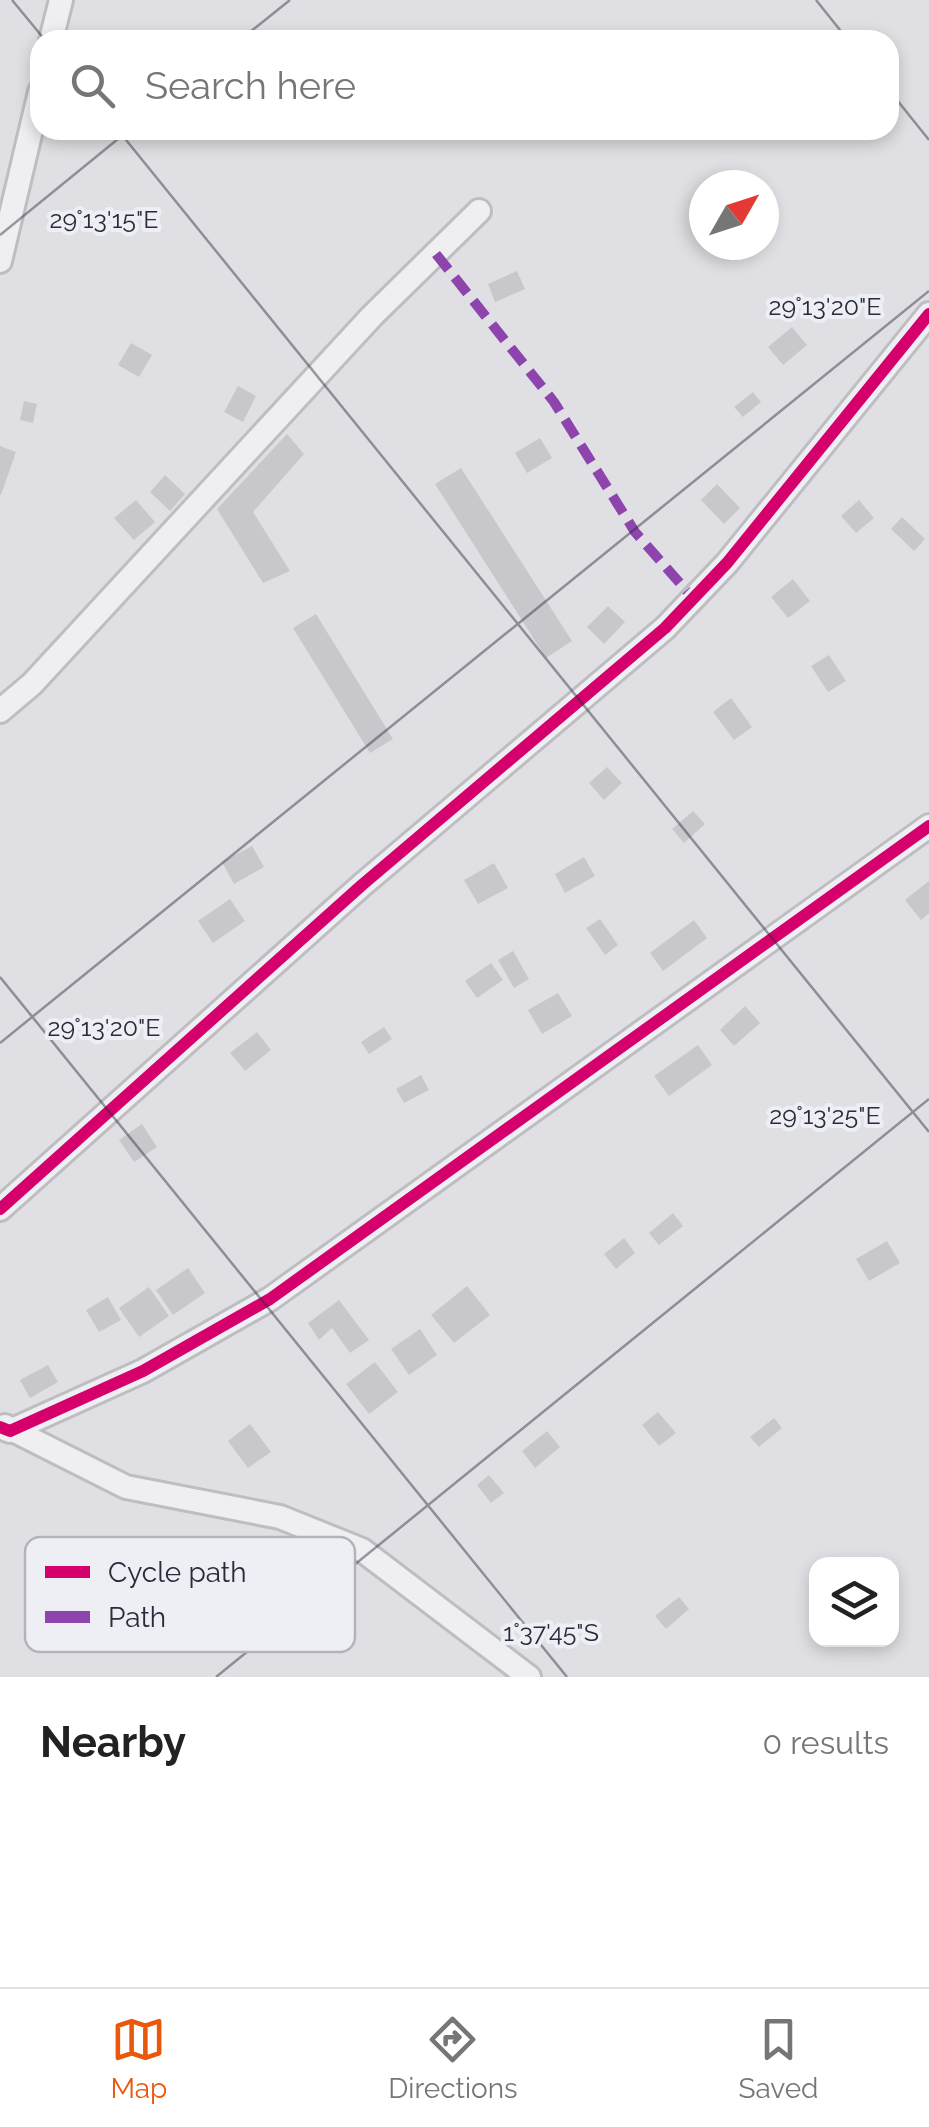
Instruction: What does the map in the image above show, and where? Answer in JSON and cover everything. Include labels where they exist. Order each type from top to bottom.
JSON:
[{"type":"street","points":[[53,30],[60,0]]},
{"type":"street","points":[[0,261],[30,134]]},
{"type":"street","points":[[0,712],[32,684],[372,316],[479,211]]},
{"type":"street","points":[[0,1209],[362,885],[666,628],[728,563],[929,314]]},
{"type":"street","points":[[4,1427],[142,1371],[270,1299],[929,826]]},
{"type":"street","points":[[4,1427],[126,1486],[280,1517],[330,1537]]},
{"type":"street","points":[[355,1547],[529,1677]]},
{"type":"building","points":[[517,271],[525,289],[495,302],[488,284]]},
{"type":"building","points":[[792,327],[807,345],[783,365],[768,347]]},
{"type":"building","points":[[131,343],[152,355],[139,377],[118,365]]},
{"type":"building","points":[[238,386],[256,396],[243,422],[224,412]]},
{"type":"building","points":[[753,392],[761,402],[743,417],[734,407]]},
{"type":"building","points":[[24,401],[37,404],[33,423],[20,420]]},
{"type":"building","points":[[287,434],[304,454],[253,512],[290,571],[263,583],[217,509]]},
{"type":"building","points":[[540,438],[552,458],[527,473],[515,453]]},
{"type":"building","points":[[0,446],[16,452],[1,495],[0,494]]},
{"type":"building","points":[[461,468],[572,641],[546,658],[435,484]]},
{"type":"building","points":[[165,475],[185,494],[170,511],[150,492]]},
{"type":"building","points":[[717,484],[740,508],[724,524],[701,500]]},
{"type":"building","points":[[136,500],[155,522],[134,540],[114,518]]},
{"type":"building","points":[[859,500],[874,518],[856,533],[841,516]]},
{"type":"building","points":[[902,517],[925,539],[914,551],[891,529]]},
{"type":"building","points":[[793,579],[810,601],[788,618],[771,597]]},
{"type":"building","points":[[608,606],[625,622],[604,644],[587,627]]},
{"type":"building","points":[[316,614],[393,739],[370,753],[293,628]]},
{"type":"building","points":[[829,655],[846,681],[828,692],[811,666]]},
{"type":"building","points":[[731,698],[752,727],[734,740],[713,712]]},
{"type":"building","points":[[607,767],[622,783],[604,800],[589,783]]},
{"type":"building","points":[[693,811],[705,824],[684,843],[672,829]]},
{"type":"building","points":[[252,846],[264,867],[234,884],[222,862]]},
{"type":"building","points":[[584,857],[595,876],[565,893],[555,874]]},
{"type":"building","points":[[494,863],[508,888],[478,904],[464,880]]},
{"type":"building","points":[[929,881],[929,913],[921,920],[905,900]]},
{"type":"building","points":[[230,899],[245,921],[213,943],[198,921]]},
{"type":"building","points":[[600,919],[618,945],[605,955],[586,928]]},
{"type":"building","points":[[694,920],[707,938],[663,971],[650,953]]},
{"type":"building","points":[[513,951],[529,979],[514,988],[498,960]]},
{"type":"building","points":[[491,963],[503,980],[477,998],[465,981]]},
{"type":"building","points":[[558,993],[572,1016],[542,1034],[528,1010]]},
{"type":"building","points":[[745,1006],[760,1023],[734,1046],[720,1030]]},
{"type":"building","points":[[384,1027],[392,1039],[369,1054],[361,1042]]},
{"type":"building","points":[[257,1032],[271,1050],[245,1071],[230,1053]]},
{"type":"building","points":[[698,1045],[712,1065],[669,1096],[654,1076]]},
{"type":"building","points":[[421,1075],[429,1090],[404,1103],[396,1089]]},
{"type":"building","points":[[142,1124],[157,1147],[134,1162],[119,1140]]},
{"type":"building","points":[[673,1213],[683,1226],[659,1245],[649,1233]]},
{"type":"building","points":[[624,1238],[635,1253],[616,1269],[604,1254]]},
{"type":"building","points":[[887,1241],[900,1263],[869,1281],[856,1259]]},
{"type":"building","points":[[188,1268],[205,1293],[173,1315],[156,1290]]},
{"type":"building","points":[[467,1286],[490,1315],[454,1343],[431,1315]]},
{"type":"building","points":[[149,1287],[169,1316],[139,1337],[119,1308]]},
{"type":"building","points":[[108,1297],[121,1320],[99,1332],[86,1310]]},
{"type":"building","points":[[339,1300],[369,1340],[350,1353],[332,1328],[319,1340],[308,1323]]},
{"type":"building","points":[[420,1329],[437,1355],[409,1375],[391,1349]]},
{"type":"building","points":[[375,1362],[398,1392],[369,1414],[346,1384]]},
{"type":"building","points":[[48,1365],[58,1382],[30,1398],[20,1380]]},
{"type":"building","points":[[658,1412],[676,1433],[659,1446],[642,1425]]},
{"type":"building","points":[[774,1418],[782,1428],[759,1447],[750,1437]]},
{"type":"building","points":[[250,1424],[271,1452],[248,1468],[228,1441]]},
{"type":"building","points":[[547,1431],[560,1447],[535,1468],[522,1451]]},
{"type":"building","points":[[489,1475],[504,1493],[491,1503],[477,1485]]},
{"type":"building","points":[[679,1597],[689,1609],[666,1629],[655,1616]]},
{"type":"marked path","points":[[436,254],[554,402],[635,532],[693,598]]},
{"type":"cycle path","points":[[0,1209],[362,885],[665,628],[727,563],[929,314]]},
{"type":"cycle path","points":[[0,1427],[10,1431],[143,1371],[270,1299],[929,826]]}]
